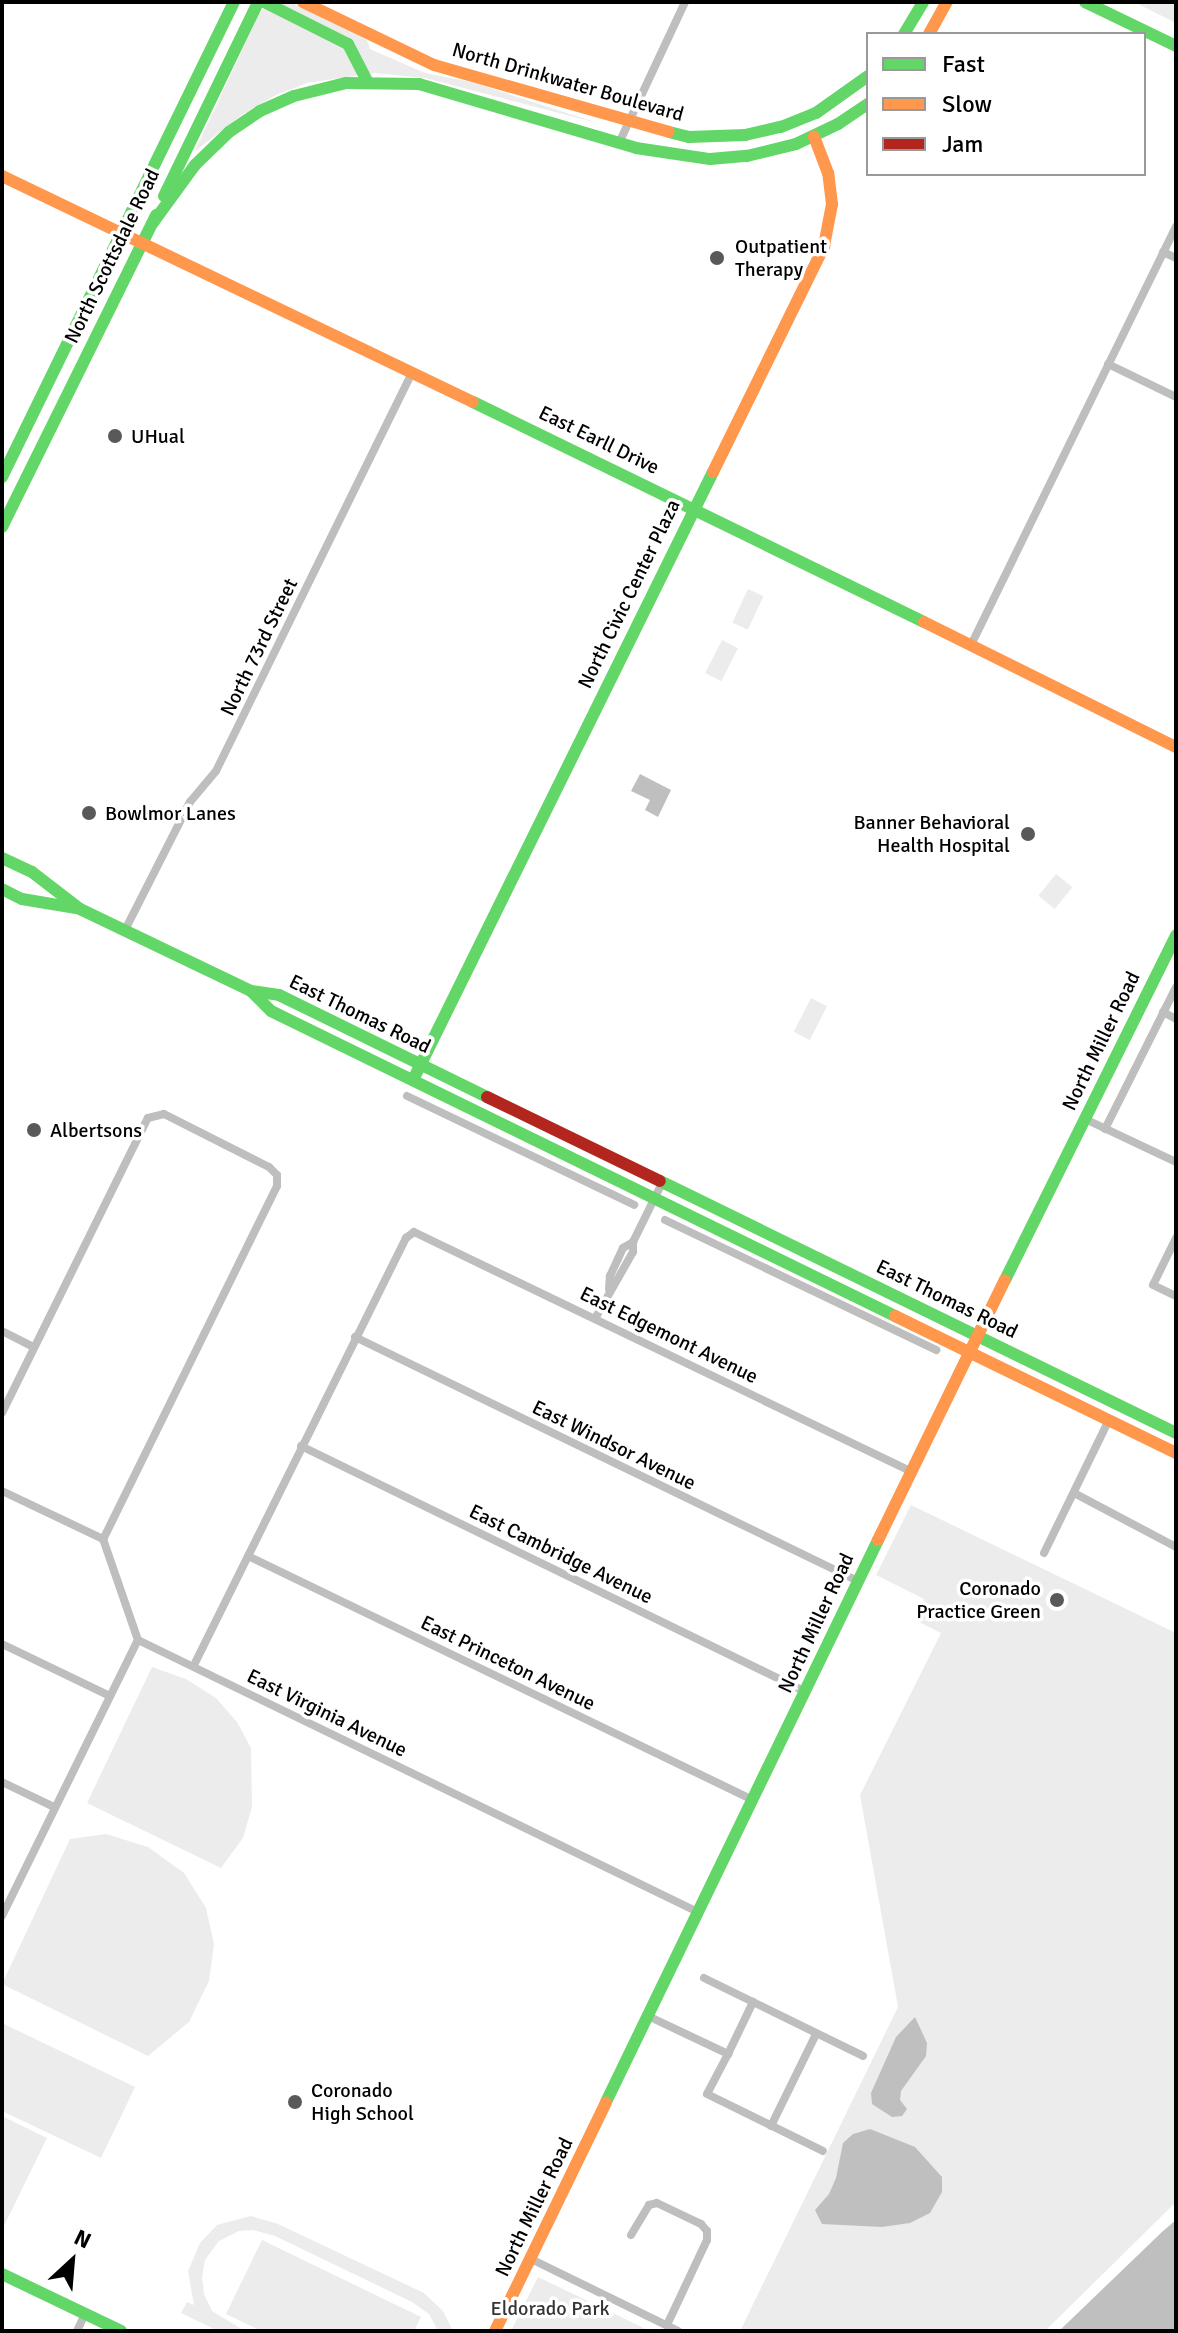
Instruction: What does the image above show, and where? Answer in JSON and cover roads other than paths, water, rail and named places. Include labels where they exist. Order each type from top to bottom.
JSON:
[{"type":"main road","name":"North Scottsdale Road","points":[[2,477],[234,2]]},
{"type":"main road","name":"North Scottsdale Road","points":[[2,527],[261,2]]},
{"type":"main road","points":[[261,2],[345,42],[367,81]]},
{"type":"main road","name":"North Drinkwater Boulevard","points":[[303,2],[443,68],[671,134],[715,138],[754,134],[805,118],[866,77]]},
{"type":"main road","points":[[905,32],[923,2]]},
{"type":"main road","points":[[930,32],[947,2]]},
{"type":"main road","points":[[1085,2],[1176,46]]},
{"type":"main road","points":[[355,55],[371,45],[405,61],[443,68]]},
{"type":"main road","points":[[152,224],[195,165],[244,121],[294,96],[367,81],[419,84],[619,143],[681,157],[728,158],[766,152],[814,137],[866,105]]},
{"type":"main road","name":"North Civic Center Plaza","points":[[413,1080],[829,232],[832,204],[828,173],[814,137]]},
{"type":"main road","name":"East Earll Drive","points":[[2,176],[693,508],[1176,747]]},
{"type":"main road","name":"East Thomas Road","points":[[2,858],[32,872],[80,909],[251,991],[279,995],[1176,1433]]},
{"type":"main road","name":"East Thomas Road","points":[[2,889],[22,899],[80,909]]},
{"type":"main road","name":"North Miller Road","points":[[495,2331],[969,1350],[1176,935]]},
{"type":"main road","name":"East Thomas Road","points":[[251,991],[271,1011],[1176,1453]]},
{"type":"main road","points":[[2,2274],[121,2331]]},
{"type":"street","points":[[619,143],[685,2]]},
{"type":"street","name":"North Civic Center Plaza","points":[[805,118],[814,137]]},
{"type":"street","points":[[971,645],[1176,226]]},
{"type":"street","points":[[1163,252],[1176,258]]},
{"type":"street","points":[[1108,364],[1176,397]]},
{"type":"street","name":"North 73rd Street","points":[[125,930],[190,802],[216,771],[412,372]]},
{"type":"street","points":[[1105,1129],[1176,987]]},
{"type":"street","points":[[1163,1012],[1176,1019]]},
{"type":"street","points":[[407,1096],[634,1205]]},
{"type":"street","points":[[2,1413],[148,1118],[164,1114],[256,1160],[277,1175],[277,1186],[103,1539],[138,1640],[2,1916]]},
{"type":"street","points":[[478,1130],[485,1115]]},
{"type":"street","points":[[1085,1119],[1176,1162]]},
{"type":"street","points":[[608,1192],[622,1163]]},
{"type":"street","points":[[596,1317],[609,1289],[623,1272],[633,1252],[633,1242],[662,1183]]},
{"type":"street","points":[[686,1230],[700,1201]]},
{"type":"street","points":[[665,1220],[936,1350]]},
{"type":"street","name":"East Edgemont Avenue","points":[[355,1337],[406,1238],[414,1232],[596,1317],[910,1471]]},
{"type":"street","points":[[1176,1238],[1153,1285],[1176,1296]]},
{"type":"street","name":"East Thomas Road","points":[[872,1320],[879,1307]]},
{"type":"street","points":[[2,1331],[34,1347]]},
{"type":"street","points":[[194,1665],[355,1337]]},
{"type":"street","name":"East Windsor Avenue","points":[[355,1337],[858,1581]]},
{"type":"street","points":[[1044,1553],[1109,1420]]},
{"type":"street","name":"East Cambridge Avenue","points":[[301,1446],[806,1692]]},
{"type":"street","points":[[2,1491],[103,1539]]},
{"type":"street","points":[[1074,1493],[1176,1547]]},
{"type":"street","name":"East Princeton Avenue","points":[[248,1556],[753,1800]]},
{"type":"street","name":"East Virginia Avenue","points":[[138,1640],[698,1912]]},
{"type":"street","points":[[2,1644],[110,1696]]},
{"type":"street","points":[[2,1782],[54,1807]]},
{"type":"street","points":[[704,1978],[863,2056]]},
{"type":"street","points":[[753,2002],[707,2094],[823,2151]]},
{"type":"street","points":[[648,2016],[728,2054]]},
{"type":"street","points":[[771,2126],[816,2034]]},
{"type":"street","points":[[631,2235],[649,2205],[657,2203],[701,2224],[707,2231],[707,2240],[667,2325]]},
{"type":"street","points":[[531,2259],[678,2331]]},
{"type":"street","points":[[77,2331],[85,2314]]},
{"type":"place","name":"Outpatient Therapy","points":[[717,258]]},
{"type":"place","name":"UHual","points":[[115,436]]},
{"type":"place","name":"Bowlmor Lanes","points":[[89,813]]},
{"type":"place","name":"Banner Behavioral Health Hospital","points":[[1028,834]]},
{"type":"place","name":"Albertsons","points":[[34,1130]]},
{"type":"place","name":"Coronado Practice Green","points":[[1057,1600]]},
{"type":"place","name":"Coronado High School","points":[[295,2102]]},
{"type":"park label","name":"Eldorado Park","points":[[550,2308]]}]
